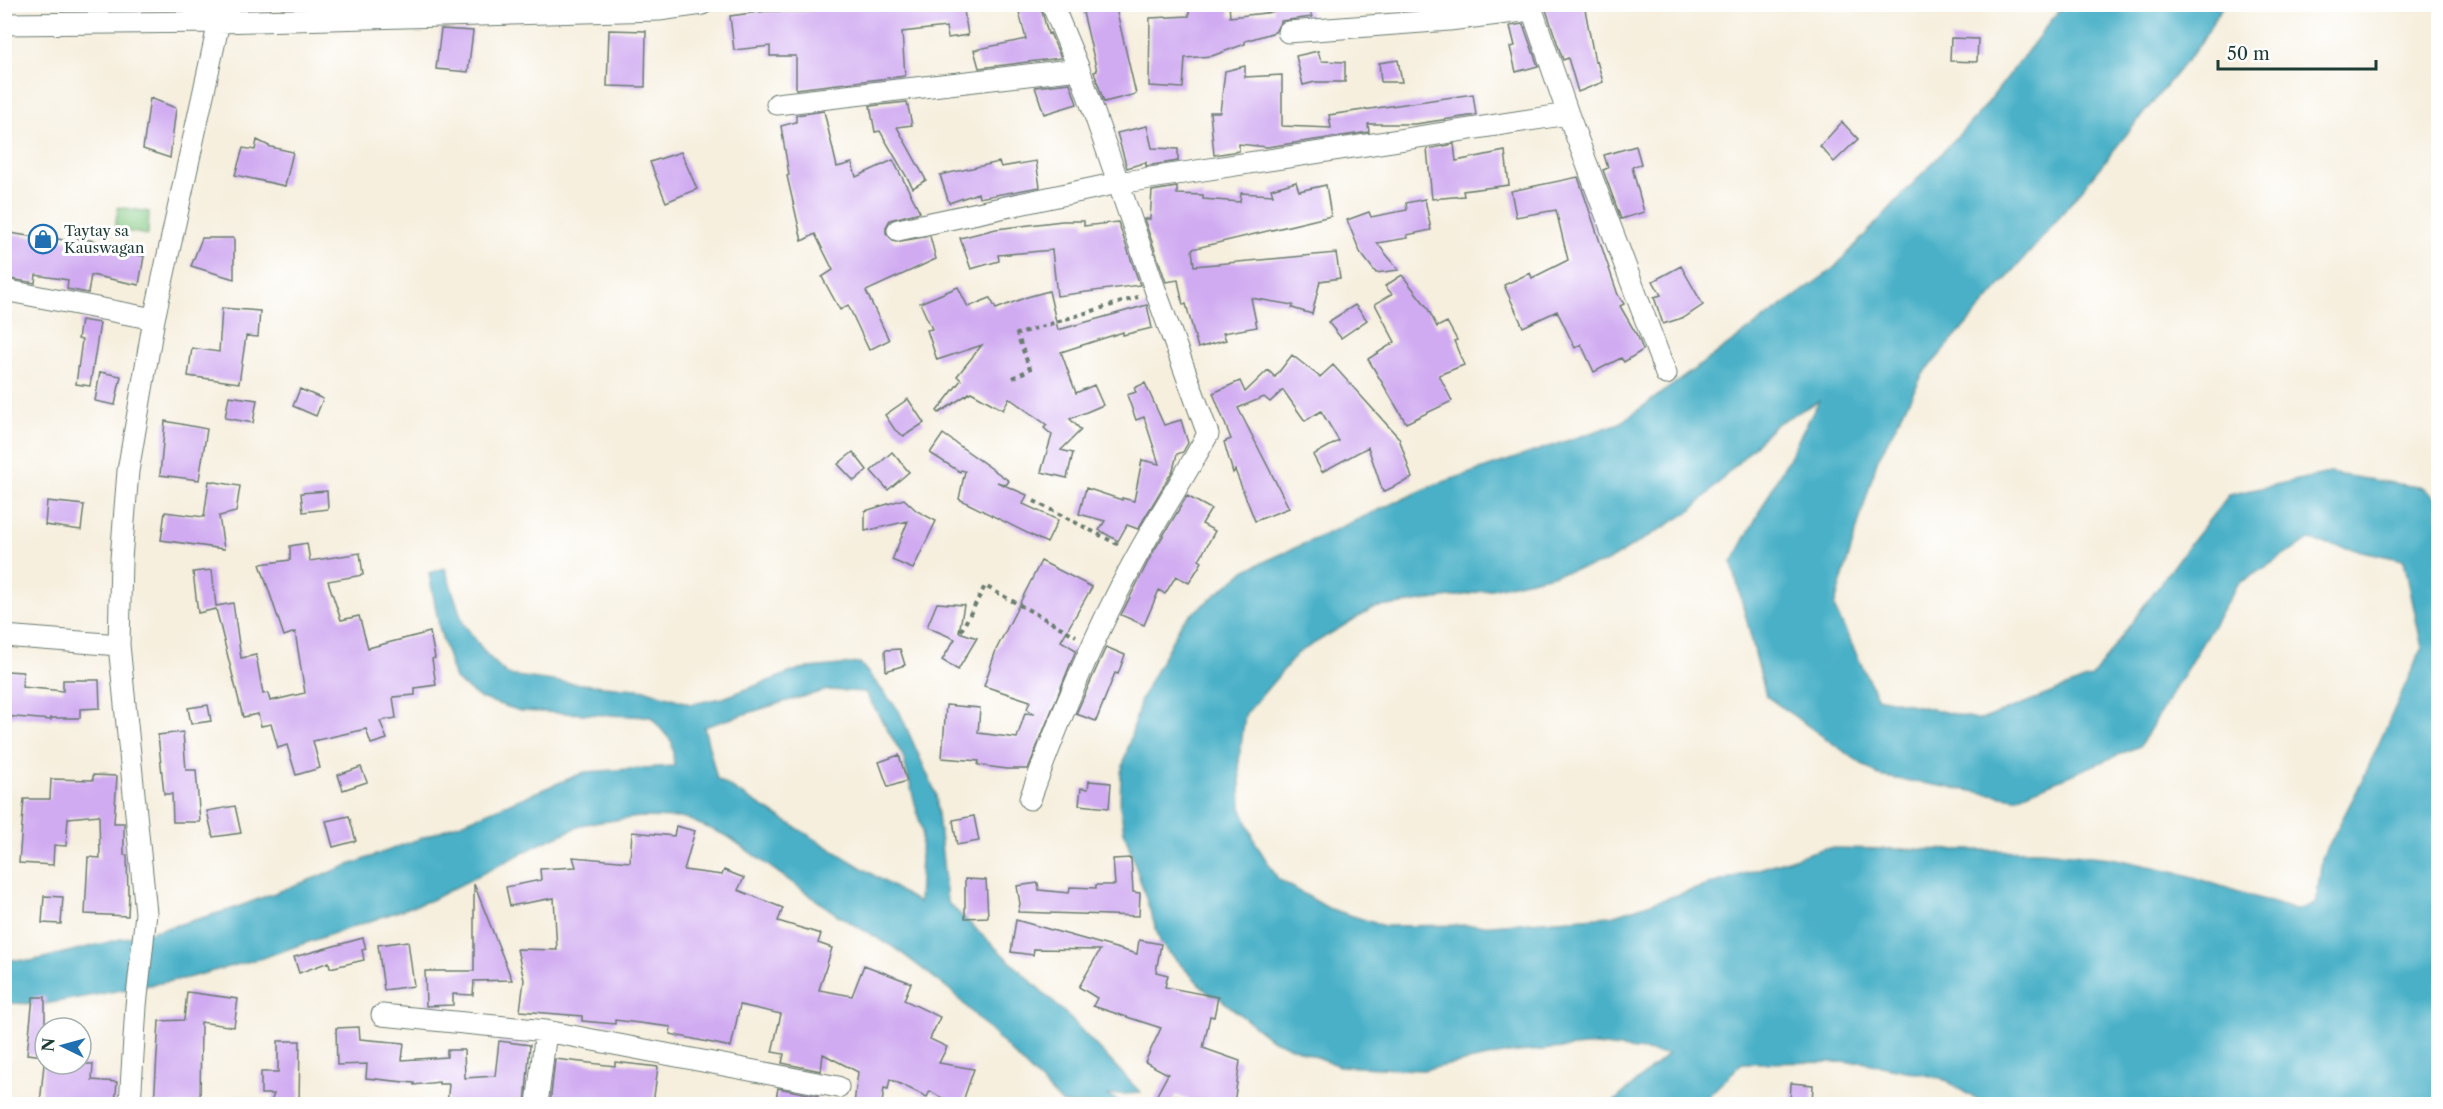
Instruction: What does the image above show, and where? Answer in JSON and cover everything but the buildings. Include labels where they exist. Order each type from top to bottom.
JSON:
[{"type":"street","points":[[4,24],[222,13],[647,11],[702,4]]},
{"type":"street","points":[[1030,799],[1054,732],[1093,645],[1138,555],[1208,434],[1079,69],[1052,4]]},
{"type":"street","points":[[1288,32],[1449,20],[1531,7],[1568,114],[1666,374]]},
{"type":"street","points":[[130,1104],[136,1006],[146,914],[119,645],[121,559],[128,471],[154,319],[222,13]]},
{"type":"street","points":[[777,104],[1079,69]]},
{"type":"street","points":[[898,230],[1119,183],[1568,114]]},
{"type":"street","points":[[4,290],[154,319]]},
{"type":"street","points":[[4,636],[119,645]]},
{"type":"street","points":[[382,1015],[546,1031],[838,1087]]},
{"type":"street","points":[[537,1104],[546,1031]]},
{"type":"path","points":[[1013,378],[1030,369],[1017,333],[1156,292]]},
{"type":"path","points":[[1034,501],[1138,555]]},
{"type":"path","points":[[961,631],[986,586],[1093,645]]},
{"type":"green space","points":[[118,207],[149,212],[148,235],[115,229]]},
{"type":"water","points":[[2063,5],[2223,5],[2201,43],[2043,237],[1923,374],[1877,461],[1834,607],[1877,697],[1981,720],[2092,677],[2178,559],[2229,495],[2329,473],[2424,488],[2438,500],[2438,1104],[1984,1104],[1941,1078],[1862,1062],[1742,1063],[1700,1104],[1611,1104],[1668,1054],[1596,1045],[1508,1053],[1423,1070],[1339,1066],[1271,1039],[1218,997],[1208,993],[1161,944],[1124,831],[1120,805],[1121,773],[1141,699],[1182,622],[1246,570],[1434,485],[1620,423],[1833,269],[1983,109]],"holes":[[[1819,401],[1732,563],[1766,696],[1879,776],[2015,798],[2140,746],[2238,584],[2309,540],[2404,560],[2422,648],[2363,779],[2322,858],[2316,904],[2295,910],[2177,872],[2111,858],[2042,851],[1825,848],[1611,916],[1491,925],[1384,926],[1328,908],[1278,879],[1256,844],[1241,807],[1239,761],[1245,715],[1298,653],[1373,608],[1465,595],[1605,563],[1692,510],[1776,424]]]},
{"type":"water","points":[[445,568],[463,623],[487,655],[508,675],[647,690],[690,704],[723,698],[800,669],[860,663],[899,711],[936,794],[947,902],[1067,1015],[1141,1093],[1106,1095],[1126,1104],[1063,1104],[950,990],[895,948],[839,916],[727,836],[685,818],[640,817],[585,824],[544,842],[431,900],[262,958],[187,978],[45,1004],[5,1003],[4,959],[31,961],[174,926],[232,909],[464,822],[585,772],[674,766],[672,742],[651,717],[520,711],[480,698],[455,679],[440,631],[429,573]],"holes":[[[828,690],[865,692],[903,756],[922,831],[919,903],[717,779],[704,727]]]},
{"type":"place","name":"Taytay sa Kauswagan","points":[[43,239]]}]
